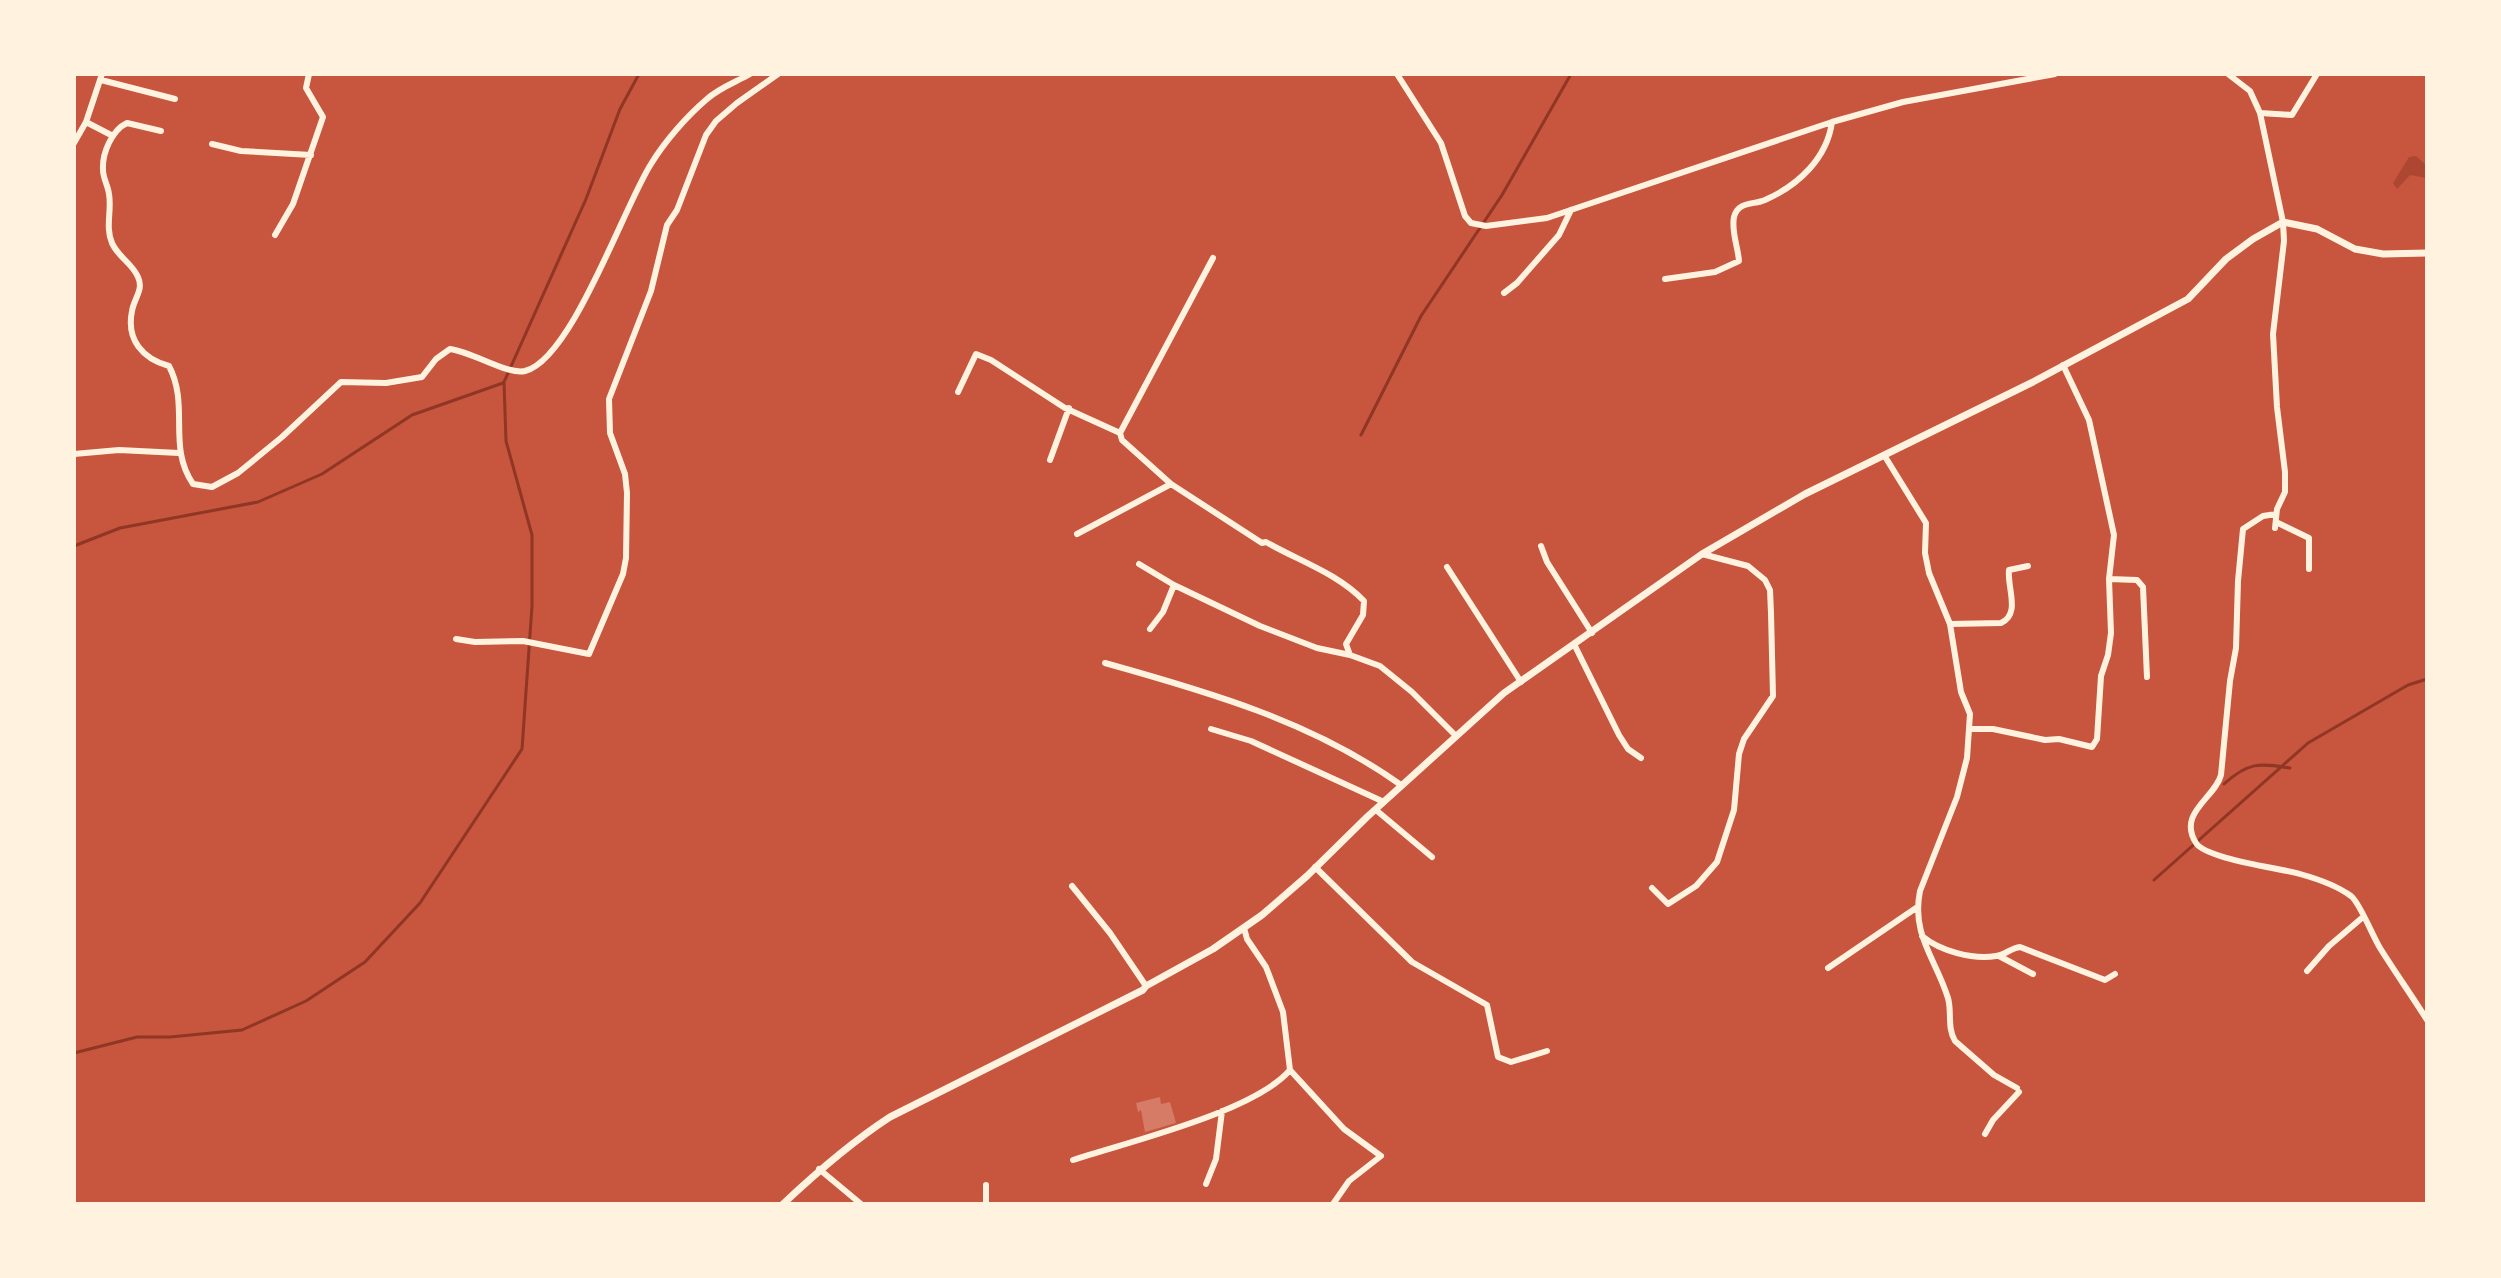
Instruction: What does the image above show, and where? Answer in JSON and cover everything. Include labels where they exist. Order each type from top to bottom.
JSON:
[{"type":"street","points":[[275,235],[293,204],[323,117],[306,88],[309,74]]},
{"type":"street","points":[[161,131],[132,122],[122,125],[113,136],[103,164],[109,194],[108,233],[123,261],[139,277],[141,289],[131,322],[138,348],[146,358],[169,366],[175,379],[180,425],[179,453],[186,473],[193,484],[212,487],[238,473],[341,382],[386,383],[422,377],[436,359],[450,349],[485,359],[508,371],[530,370],[543,359],[577,313],[651,164],[709,97],[750,74]]},
{"type":"street","points":[[456,639],[475,642],[523,641],[589,654],[623,574],[626,558],[625,474],[610,433],[609,399],[651,291],[667,225],[677,210],[706,135],[716,121],[737,103],[778,74]]},
{"type":"street","points":[[1397,74],[1441,143],[1465,216],[1471,223],[1486,226],[1523,222],[1571,210],[1832,122],[1903,102],[2055,74]]},
{"type":"street","points":[[2228,74],[2250,91],[2260,113],[2283,222],[2284,241],[2273,334],[2285,492],[2276,521]]},
{"type":"street","points":[[2260,113],[2292,115],[2317,74]]},
{"type":"street","points":[[74,143],[86,122],[102,77],[175,99]]},
{"type":"street","points":[[86,122],[113,136]]},
{"type":"street","points":[[1665,279],[1715,272],[1739,261],[1733,219],[1736,211],[1743,205],[1764,201],[1810,170],[1823,151],[1832,122]]},
{"type":"street","points":[[212,144],[241,151],[311,155]]},
{"type":"street","points":[[1504,293],[1517,283],[1559,235],[1571,210]]},
{"type":"street","points":[[783,1204],[819,1169],[890,1117],[1143,990],[1244,928],[1315,867],[1456,736],[1521,682],[1702,554],[1805,494],[2188,299],[2226,259],[2283,222],[2317,229],[2377,257],[2421,254]]},
{"type":"street","points":[[1213,258],[1120,433],[1122,440],[1171,484],[1252,537],[1322,570],[1357,594],[1364,601],[1363,615],[1346,644],[1350,655]]},
{"type":"street","points":[[958,392],[976,354],[1069,408],[1120,433]]},
{"type":"street","points":[[1969,729],[1993,729],[2092,747],[2097,739],[2101,676],[2111,633],[2109,579],[2114,535],[2089,420],[2063,365]]},
{"type":"street","points":[[1050,460],[1069,408]]},
{"type":"street","points":[[74,454],[119,450],[179,453]]},
{"type":"street","points":[[1884,455],[1926,523],[1925,553],[1929,573],[1950,624],[1961,692],[1970,714],[1967,758],[1957,797],[1929,865],[1916,908],[1919,934],[1949,1001],[1951,1035],[1994,1075],[2018,1090],[1985,1134]]},
{"type":"street","points":[[1077,534],[1171,484]]},
{"type":"street","points":[[2309,569],[2309,538],[2263,516],[2243,529],[2236,648],[2221,775],[2218,786],[2206,794],[2192,817],[2193,837],[2197,845],[2212,853],[2324,882],[2355,898],[2363,917],[2427,1020]]},
{"type":"street","points":[[1541,546],[1547,562],[1592,633]]},
{"type":"street","points":[[1652,888],[1668,904],[1696,886],[1717,862],[1734,810],[1739,754],[1744,739],[1773,696],[1771,601],[1765,580],[1748,566],[1702,554]]},
{"type":"street","points":[[1139,564],[1174,585],[1290,638],[1350,655],[1386,670],[1456,736]]},
{"type":"street","points":[[1950,624],[2001,623],[2008,620],[2012,614],[2009,570],[2028,566]]},
{"type":"street","points":[[1447,567],[1521,682]]},
{"type":"street","points":[[2109,579],[2137,580],[2143,587],[2147,677]]},
{"type":"street","points":[[1150,629],[1163,612],[1174,585]]},
{"type":"street","points":[[1574,644],[1623,742],[1641,758]]},
{"type":"street","points":[[1105,663],[1239,702],[1343,748],[1401,785]]},
{"type":"street","points":[[1211,729],[1251,741],[1384,802]]},
{"type":"street","points":[[1376,810],[1432,857]]},
{"type":"street","points":[[1315,867],[1412,962],[1487,1005],[1498,1057],[1511,1062],[1547,1051]]},
{"type":"street","points":[[1072,886],[1110,933],[1146,986]]},
{"type":"street","points":[[1828,968],[1916,908]]},
{"type":"street","points":[[2307,971],[2329,946],[2363,917]]},
{"type":"street","points":[[1244,928],[1247,939],[1266,967],[1283,1012],[1290,1070],[1344,1129],[1381,1156],[1349,1181],[1333,1204]]},
{"type":"street","points":[[1919,934],[1933,946],[1980,957],[1999,956],[2020,947],[2105,980],[2115,974]]},
{"type":"street","points":[[1999,956],[2033,974]]},
{"type":"street","points":[[1073,1160],[1192,1124],[1284,1078],[1290,1070]]},
{"type":"street","points":[[1206,1184],[1216,1159],[1222,1111]]},
{"type":"street","points":[[819,1169],[861,1204]]},
{"type":"street","points":[[986,1185],[986,1204]]},
{"type":"shaded area","points":[[2416,156],[2427,166],[2427,178],[2410,175],[2397,189],[2393,183],[2409,157]]},
{"type":"building","points":[[1160,1097],[1161,1104],[1170,1102],[1176,1123],[1145,1132],[1141,1110],[1138,1112],[1136,1103]]},
{"type":"waterway","points":[[74,1053],[137,1037],[242,1030],[306,1001],[365,962],[420,903],[522,749],[532,606],[532,535],[506,441],[504,382],[586,199],[620,109],[639,74]]},
{"type":"waterway","points":[[1361,435],[1421,316],[1502,195],[1571,74]]},
{"type":"waterway","points":[[74,546],[120,528],[258,502],[322,474],[412,415],[503,383]]},
{"type":"waterway","points":[[2154,880],[2308,743],[2408,685],[2427,679]]},
{"type":"waterway","points":[[2224,784],[2254,766],[2290,768]]}]
